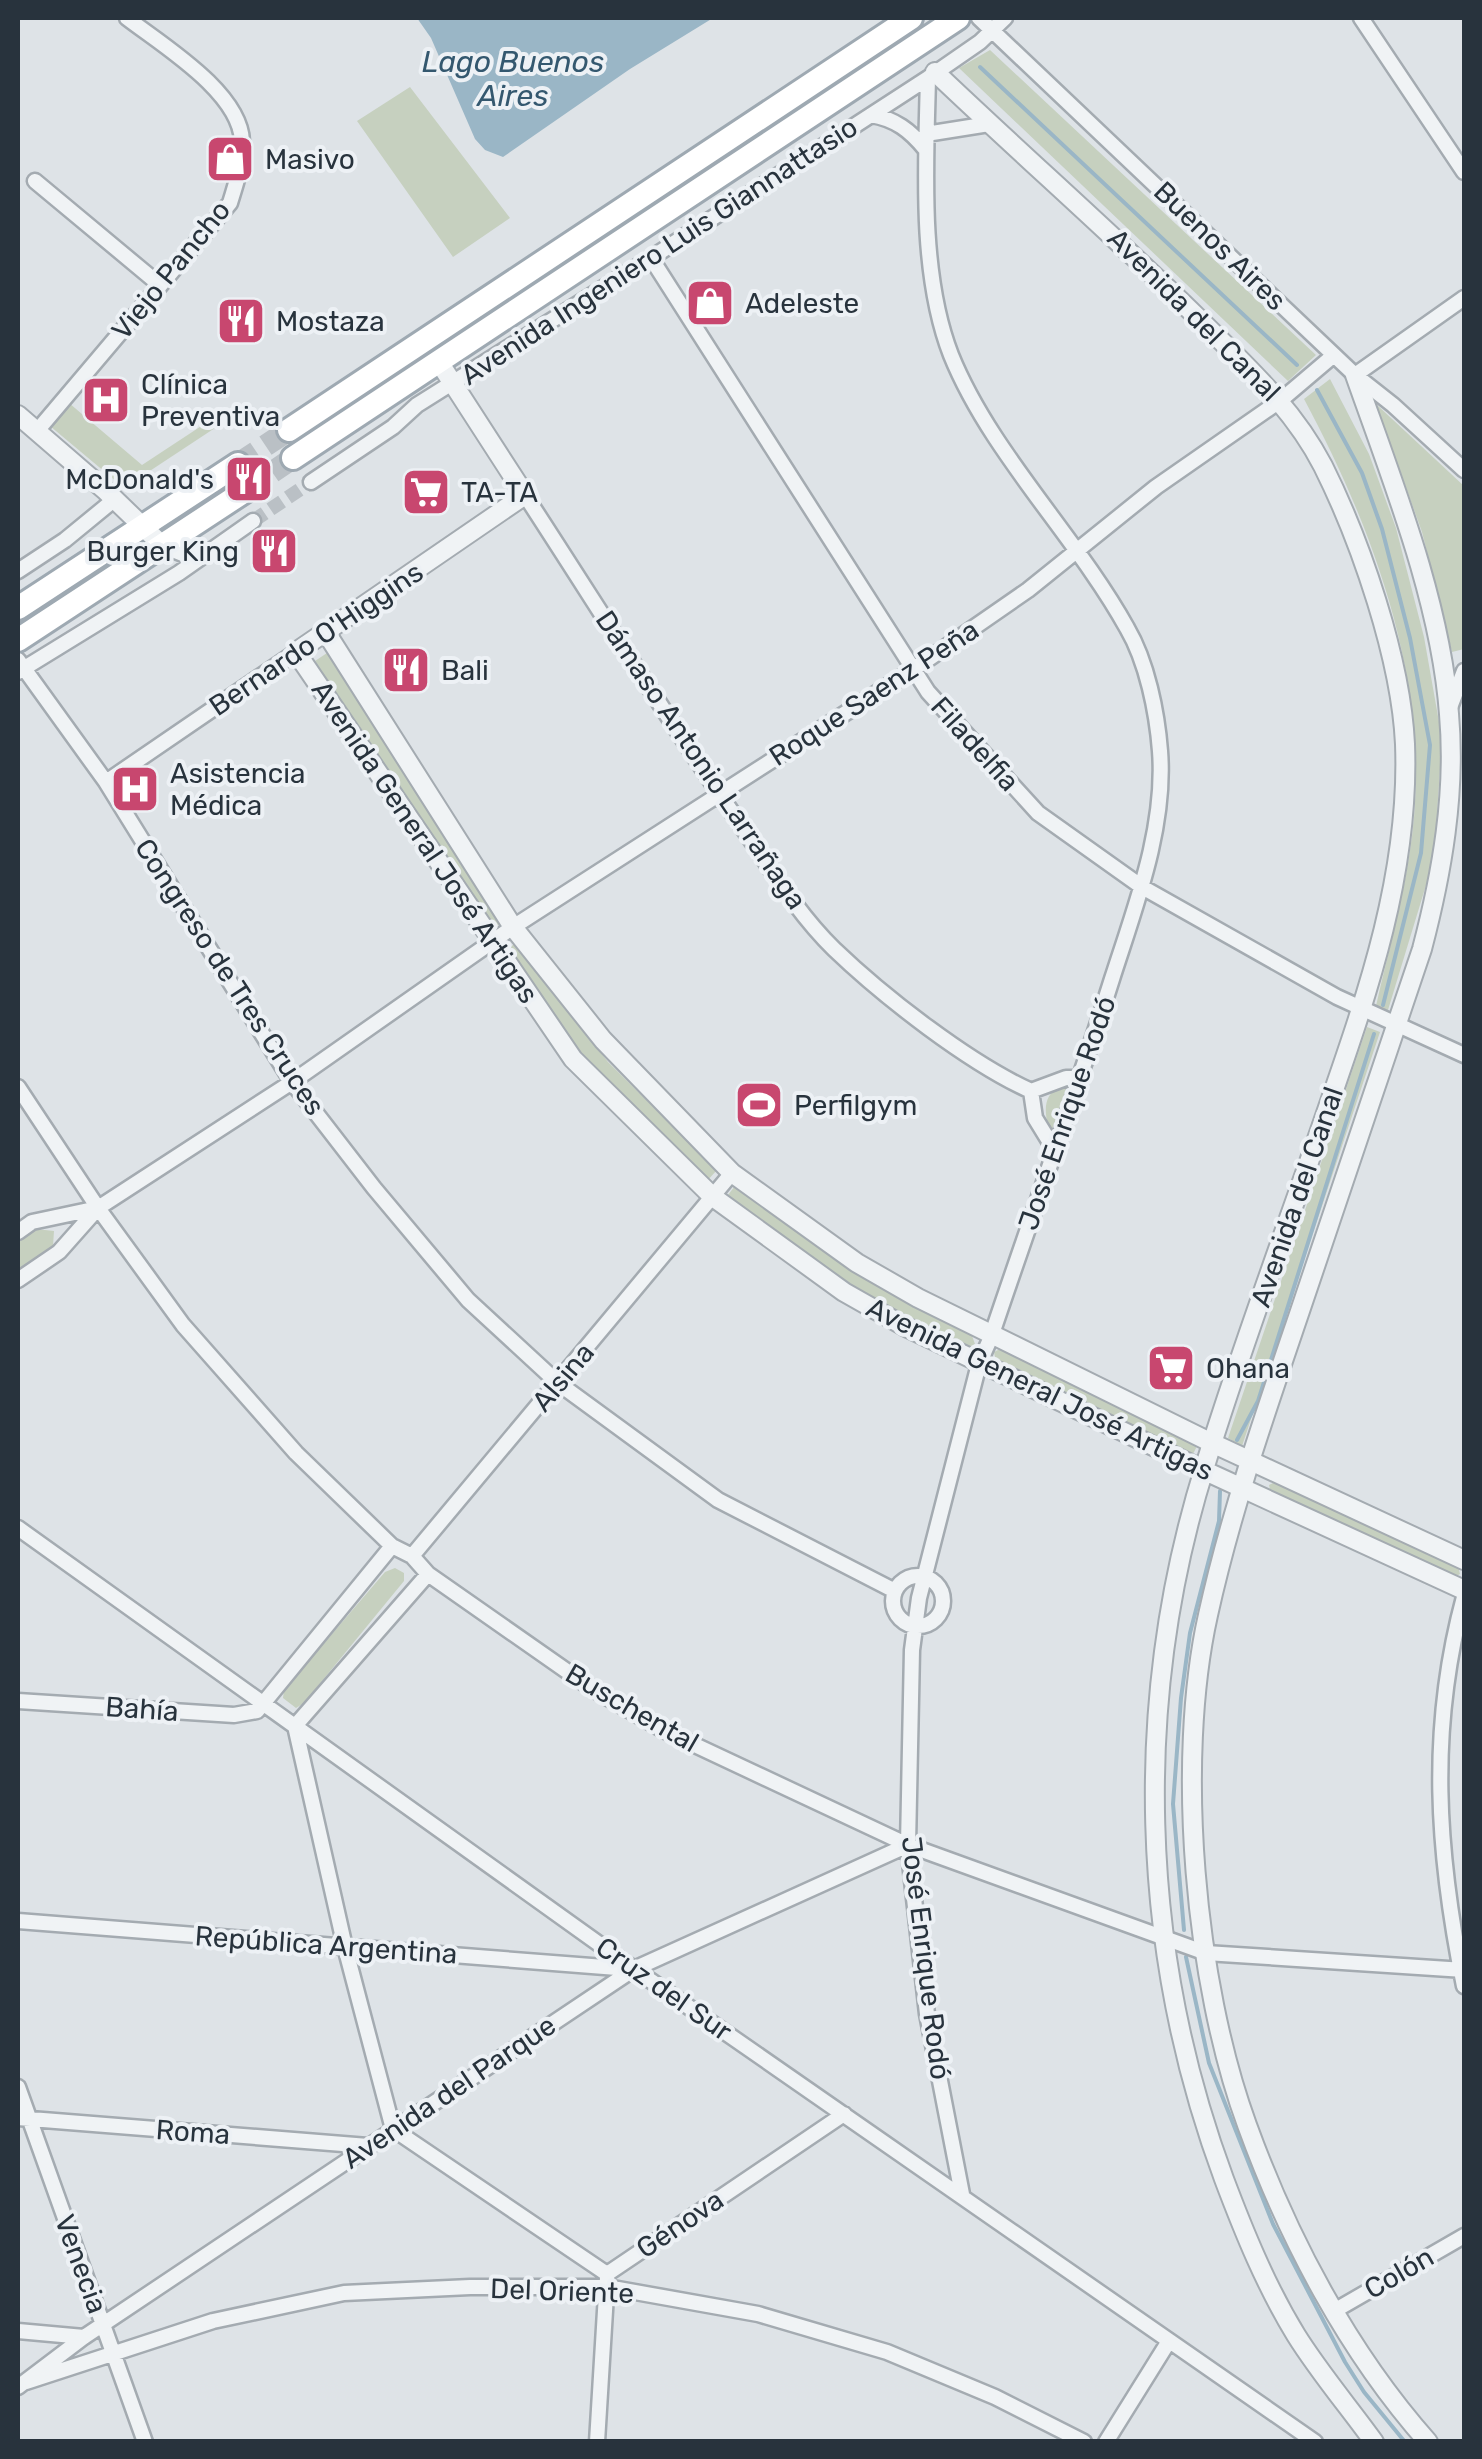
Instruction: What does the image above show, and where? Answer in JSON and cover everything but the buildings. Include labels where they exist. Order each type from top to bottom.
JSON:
[{"type":"main road","name":"Avenida Ingeniero Luis Giannattasio","points":[[289,430],[911,18]]},
{"type":"main road","name":"Avenida Ingeniero Luis Giannattasio","points":[[293,458],[958,18]]},
{"type":"main road","points":[[18,608],[238,464]]},
{"type":"main road","points":[[18,640],[245,491]]},
{"type":"street","name":"Viejo Pancho","points":[[37,430],[230,202],[243,144],[234,114],[215,88],[127,18]]},
{"type":"street","name":"Buenos Aires","points":[[979,18],[1334,355],[1464,470]]},
{"type":"street","name":"Avenida Ingeniero Luis Giannattasio","points":[[311,482],[393,427],[416,404],[651,258],[931,75],[980,42],[1005,18]]},
{"type":"street","points":[[1360,18],[1464,172]]},
{"type":"street","name":"Avenida del Canal","points":[[931,75],[1109,231],[1281,400],[1325,470],[1368,577],[1396,677],[1405,740],[1400,858],[1387,919],[1361,1011],[1203,1470],[1170,1610],[1154,1758],[1162,1935],[1186,2063],[1207,2134],[1242,2226],[1297,2336],[1374,2442]]},
{"type":"street","name":"José Enrique Rodó","points":[[931,75],[926,142],[934,278],[952,356],[999,440],[1128,630],[1152,702],[1161,752],[1158,804],[1142,887],[1081,1078],[979,1364],[925,1576],[912,1650],[908,1845],[927,2014],[962,2194]]},
{"type":"street","points":[[871,114],[887,117],[926,142],[989,124]]},
{"type":"street","points":[[35,181],[160,285]]},
{"type":"street","name":"Filadelfia","points":[[651,258],[928,692],[1038,813],[1142,887],[1361,1011],[1464,1055]]},
{"type":"street","points":[[1355,374],[1464,298]]},
{"type":"street","name":"Roque Saenz Peña","points":[[18,1280],[59,1252],[98,1208],[292,1082],[513,927],[914,669],[1028,590],[1156,487],[1281,400],[1334,355]]},
{"type":"street","name":"Dámaso Antonio Larrañaga","points":[[439,362],[800,910],[833,948],[947,1039],[1003,1078],[1031,1091]]},
{"type":"street","name":"Avenida del Canal","points":[[1355,374],[1418,562],[1440,654],[1449,710],[1450,782],[1436,896],[1241,1487],[1207,1617],[1197,1689],[1192,1832],[1206,1953],[1230,2070],[1247,2124],[1284,2214],[1334,2311],[1407,2418],[1428,2442]]},
{"type":"street","points":[[18,414],[162,546],[185,555],[229,538]]},
{"type":"street","name":"Bernardo O'Higgins","points":[[106,782],[525,496]]},
{"type":"street","points":[[18,571],[65,540],[115,499]]},
{"type":"street","points":[[20,667],[253,521]]},
{"type":"street","name":"Avenida General José Artigas","points":[[327,634],[513,927],[603,1040],[732,1173],[857,1263],[991,1337],[1464,1560]]},
{"type":"street","name":"Avenida General José Artigas","points":[[296,652],[573,1059],[713,1197],[844,1292],[979,1364],[1464,1594]]},
{"type":"street","name":"Congreso de Tres Cruces","points":[[20,667],[106,782],[292,1082],[468,1300],[558,1383],[718,1500],[895,1591]]},
{"type":"street","points":[[1449,710],[1464,670]]},
{"type":"street","points":[[1054,1149],[1035,1118],[1031,1091],[1066,1078],[1081,1078]]},
{"type":"street","name":"Buschental","points":[[18,1087],[98,1208],[183,1325],[296,1453],[392,1546],[412,1556],[428,1574],[591,1688],[665,1731],[908,1845],[1206,1953],[1463,1969]]},
{"type":"street","name":"Alsina","points":[[412,1556],[732,1173]]},
{"type":"street","name":"Roque Saenz Peña","points":[[18,1232],[25,1221],[98,1208]]},
{"type":"street","name":"Cruz del Sur","points":[[18,1528],[634,1969],[1315,2442]]},
{"type":"street","points":[[264,1704],[392,1546]]},
{"type":"street","points":[[428,1574],[295,1726],[345,1948],[393,2129],[607,2280],[596,2442]]},
{"type":"street","points":[[925,1576],[939,1587],[943,1605],[933,1621],[916,1625],[899,1617],[893,1600],[895,1591],[907,1578],[925,1576]]},
{"type":"street","points":[[1464,1594],[1442,1705],[1438,1772],[1443,1860],[1464,1986]]},
{"type":"street","name":"Bahía","points":[[18,1702],[234,1715],[248,1714],[264,1704]]},
{"type":"street","name":"Avenida del Parque","points":[[22,2384],[103,2324],[634,1969],[908,1845]]},
{"type":"street","name":"República Argentina","points":[[18,1921],[634,1969]]},
{"type":"street","name":"Venecia","points":[[18,2087],[23,2118],[146,2442]]},
{"type":"street","name":"Génova","points":[[607,2280],[844,2114]]},
{"type":"street","name":"Roma","points":[[23,2118],[368,2146]]},
{"type":"street","name":"Colón","points":[[1334,2311],[1464,2236]]},
{"type":"street","name":"Del Oriente","points":[[22,2384],[213,2321],[344,2293],[607,2280],[758,2314],[887,2352],[995,2396],[1084,2442]]},
{"type":"street","points":[[18,2331],[84,2337]]},
{"type":"street","points":[[1106,2442],[1169,2341]]},
{"type":"green space","points":[[921,24],[718,161],[643,218],[362,403],[359,396],[713,158]]},
{"type":"green space","points":[[990,50],[1316,355],[1288,381],[959,68]]},
{"type":"green space","points":[[410,87],[510,218],[453,257],[357,121]]},
{"type":"green space","points":[[1330,379],[1369,454],[1396,528],[1424,637],[1442,739],[1434,859],[1388,1010],[1376,1006],[1409,857],[1415,797],[1414,738],[1407,679],[1377,563],[1331,452],[1304,399]]},
{"type":"green space","points":[[69,403],[142,465],[218,415],[221,424],[124,488],[50,426]]},
{"type":"green space","points":[[1376,404],[1464,486],[1464,649],[1452,652],[1422,532]]},
{"type":"green space","points":[[130,542],[133,547],[18,626],[18,617]]},
{"type":"green space","points":[[327,653],[504,921],[491,930],[315,661]]},
{"type":"green space","points":[[517,942],[608,1062],[717,1170],[706,1182],[596,1073],[505,951]]},
{"type":"green space","points":[[1367,1027],[1380,1032],[1242,1446],[1228,1438]]},
{"type":"green space","points":[[1061,1085],[1069,1087],[1055,1131],[1048,1126],[1046,1108],[1051,1093]]},
{"type":"green space","points":[[735,1186],[852,1266],[971,1333],[975,1344],[965,1349],[844,1283],[724,1200]]},
{"type":"green space","points":[[36,1229],[54,1231],[53,1246],[18,1271],[18,1241]]},
{"type":"green space","points":[[1002,1348],[1198,1444],[1192,1456],[996,1362],[994,1352]]},
{"type":"green space","points":[[1277,1481],[1458,1566],[1460,1574],[1453,1578],[1271,1494],[1269,1485]]},
{"type":"green space","points":[[395,1568],[404,1573],[404,1581],[304,1703],[296,1708],[283,1698],[284,1690],[385,1572]]},
{"type":"water","name":"Lago Buenos Aires","points":[[417,18],[713,18],[630,69],[503,157],[485,150],[475,139],[431,38]]},
{"type":"waterway","points":[[980,67],[1297,365]]},
{"type":"waterway","points":[[1317,390],[1362,473],[1382,529],[1410,638],[1430,745],[1421,853],[1383,1005]]},
{"type":"waterway","points":[[1237,1440],[1258,1401],[1374,1034]]},
{"type":"waterway","points":[[1184,1930],[1173,1804],[1181,1698],[1190,1633],[1219,1521],[1220,1491]]},
{"type":"waterway","points":[[1186,1957],[1209,2063],[1273,2224],[1345,2362],[1405,2442]]},
{"type":"tunnel","points":[[238,464],[289,430]]},
{"type":"tunnel","points":[[245,491],[293,458]]},
{"type":"tunnel","points":[[253,521],[311,482]]},
{"type":"place","name":"Masivo","points":[[230,159]]},
{"type":"place","name":"Adeleste","points":[[710,303]]},
{"type":"place","name":"Mostaza","points":[[241,321]]},
{"type":"place","name":"Clínica Preventiva","points":[[106,400]]},
{"type":"place","name":"McDonald's","points":[[249,479]]},
{"type":"place","name":"TA-TA","points":[[426,492]]},
{"type":"place","name":"Burger King","points":[[274,551]]},
{"type":"place","name":"Bali","points":[[406,670]]},
{"type":"place","name":"Asistencia Médica","points":[[135,789]]},
{"type":"place","name":"Perfilgym","points":[[759,1105]]},
{"type":"place","name":"Ohana","points":[[1171,1368]]}]
